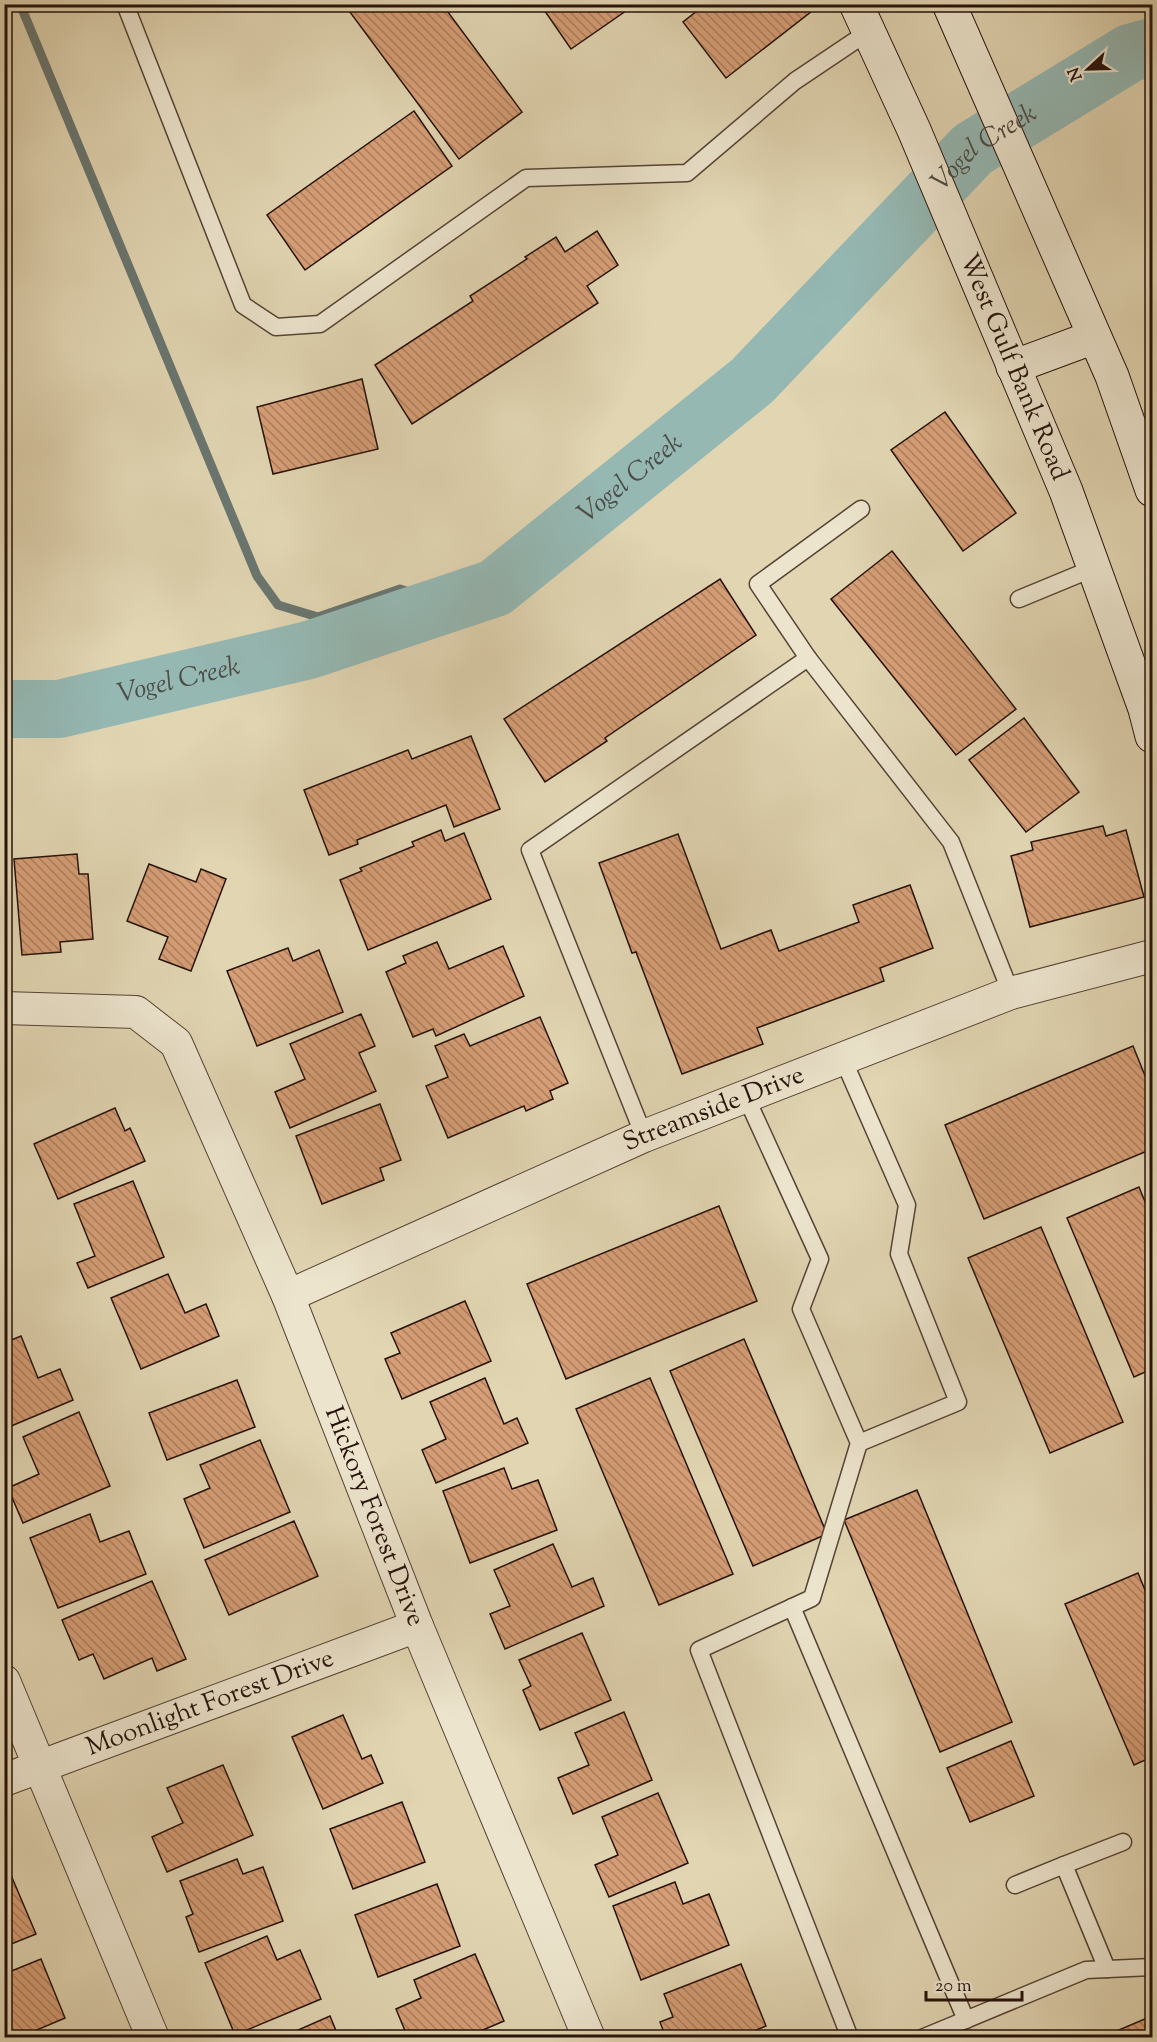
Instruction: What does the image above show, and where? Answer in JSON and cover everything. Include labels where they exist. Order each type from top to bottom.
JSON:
[{"type":"main road","points":[[949,4],[1112,376],[1152,490]]},
{"type":"main road","name":"West Gulf Bank Road","points":[[862,18],[914,130],[965,256],[1066,491],[1145,709],[1152,736]]},
{"type":"main road","points":[[1013,367],[1094,337]]},
{"type":"street","name":"Streamside Drive","points":[[288,1296],[644,1136],[1011,993],[1152,956]]},
{"type":"street","name":"Hickory Forest Drive","points":[[4,1008],[136,1012],[176,1043],[288,1296],[417,1626],[589,2037]]},
{"type":"street","name":"Moonlight Forest Drive","points":[[4,1780],[417,1626]]},
{"type":"street","points":[[4,1680],[153,2037]]},
{"type":"lane","points":[[125,4],[243,305],[276,327],[320,324],[526,178],[687,173],[795,81],[862,18]]},
{"type":"lane","points":[[861,509],[758,584],[808,658],[951,842],[1011,993]]},
{"type":"lane","points":[[1019,599],[1094,567]]},
{"type":"lane","points":[[644,1136],[530,850],[808,658]]},
{"type":"lane","points":[[843,1059],[907,1205],[899,1254],[958,1402],[859,1443]]},
{"type":"lane","points":[[746,1096],[820,1259],[801,1309],[859,1443],[812,1598],[699,1650],[850,2037]]},
{"type":"lane","points":[[792,1607],[966,2020]]},
{"type":"lane","points":[[1015,1885],[1124,1842]]},
{"type":"lane","points":[[1064,1865],[1107,1969]]},
{"type":"lane","points":[[922,2037],[1086,1970],[1152,1967]]},
{"type":"building","points":[[344,4],[442,4],[522,112],[459,159]]},
{"type":"building","points":[[540,4],[627,4],[630,8],[571,49]]},
{"type":"building","points":[[706,4],[807,4],[812,11],[726,78],[683,22]]},
{"type":"building","points":[[414,111],[452,166],[305,270],[267,215]]},
{"type":"building","points":[[597,231],[618,265],[587,286],[598,303],[412,424],[375,365],[473,301],[470,296],[556,237],[565,252]]},
{"type":"building","points":[[362,379],[378,449],[273,474],[257,407]]},
{"type":"building","points":[[945,412],[1016,513],[963,551],[891,450]]},
{"type":"building","points":[[892,551],[1016,709],[956,755],[831,599]]},
{"type":"building","points":[[720,579],[756,635],[605,738],[607,741],[545,782],[504,719]]},
{"type":"building","points":[[1024,718],[1079,792],[1026,832],[969,760]]},
{"type":"building","points":[[471,736],[500,809],[454,827],[446,805],[357,840],[358,844],[329,855],[304,790],[408,750],[412,759]]},
{"type":"building","points":[[1103,826],[1106,836],[1126,830],[1144,897],[1030,927],[1011,856],[1033,850],[1031,842]]},
{"type":"building","points":[[441,830],[445,841],[464,833],[491,899],[368,950],[340,880],[362,871],[360,868],[414,846],[412,842]]},
{"type":"building","points":[[678,834],[721,949],[771,930],[779,951],[859,922],[853,905],[910,885],[933,948],[880,968],[884,981],[757,1028],[763,1044],[682,1074],[636,952],[632,953],[599,863]]},
{"type":"building","points":[[77,854],[79,874],[88,874],[93,939],[60,942],[61,952],[22,955],[14,859]]},
{"type":"building","points":[[149,864],[196,882],[201,869],[226,879],[191,971],[159,959],[168,937],[127,921]]},
{"type":"building","points":[[437,942],[449,969],[503,946],[524,996],[436,1036],[433,1029],[413,1037],[386,972],[406,963],[403,956]]},
{"type":"building","points":[[288,948],[293,961],[319,950],[343,1012],[257,1046],[227,971]]},
{"type":"building","points":[[361,1014],[375,1046],[359,1053],[376,1091],[290,1128],[275,1092],[305,1079],[290,1044]]},
{"type":"building","points":[[540,1017],[568,1083],[550,1091],[553,1099],[526,1111],[524,1106],[448,1138],[426,1086],[448,1077],[435,1046],[464,1034],[470,1046]]},
{"type":"building","points":[[1133,1046],[1152,1093],[1152,1149],[984,1219],[945,1125]]},
{"type":"building","points":[[380,1104],[401,1160],[380,1168],[384,1180],[322,1204],[296,1136]]},
{"type":"building","points":[[115,1108],[125,1131],[130,1128],[145,1161],[58,1199],[34,1144]]},
{"type":"building","points":[[133,1181],[164,1257],[88,1288],[77,1263],[95,1256],[74,1204]]},
{"type":"building","points":[[1139,1187],[1152,1219],[1152,1369],[1134,1377],[1067,1218]]},
{"type":"building","points":[[719,1206],[757,1301],[566,1379],[527,1284]]},
{"type":"building","points":[[1041,1227],[1123,1422],[1050,1453],[968,1258]]},
{"type":"building","points":[[168,1274],[185,1313],[206,1304],[219,1336],[141,1369],[111,1298]]},
{"type":"building","points":[[465,1301],[491,1361],[402,1399],[385,1359],[400,1353],[391,1333]]},
{"type":"building","points":[[21,1336],[38,1378],[60,1369],[73,1400],[4,1429],[4,1343]]},
{"type":"building","points":[[744,1339],[827,1534],[753,1566],[670,1371]]},
{"type":"building","points":[[485,1378],[504,1424],[517,1418],[528,1443],[436,1483],[422,1450],[446,1439],[430,1402]]},
{"type":"building","points":[[650,1378],[733,1574],[659,1605],[576,1409]]},
{"type":"building","points":[[237,1380],[255,1427],[167,1460],[149,1413]]},
{"type":"building","points":[[79,1412],[110,1486],[23,1523],[8,1488],[39,1474],[23,1437]]},
{"type":"building","points":[[260,1440],[290,1512],[204,1548],[184,1499],[210,1488],[200,1465]]},
{"type":"building","points":[[504,1468],[512,1489],[538,1480],[557,1530],[470,1563],[443,1491]]},
{"type":"building","points":[[917,1490],[1012,1722],[940,1752],[844,1520]]},
{"type":"building","points":[[90,1514],[100,1542],[129,1531],[146,1574],[58,1608],[30,1538]]},
{"type":"building","points":[[294,1521],[318,1576],[229,1615],[205,1560]]},
{"type":"building","points":[[553,1544],[572,1587],[593,1578],[604,1606],[505,1649],[490,1614],[510,1606],[494,1570]]},
{"type":"building","points":[[1138,1573],[1152,1607],[1152,1757],[1134,1765],[1065,1604]]},
{"type":"building","points":[[152,1581],[186,1659],[157,1671],[152,1658],[104,1679],[93,1654],[79,1660],[62,1620]]},
{"type":"building","points":[[582,1633],[611,1700],[540,1730],[523,1690],[531,1686],[519,1660]]},
{"type":"building","points":[[624,1712],[652,1780],[573,1814],[558,1778],[589,1765],[575,1733]]},
{"type":"building","points":[[343,1715],[362,1759],[371,1755],[383,1783],[323,1809],[292,1737]]},
{"type":"building","points":[[1011,1741],[1034,1796],[970,1822],[947,1768]]},
{"type":"building","points":[[223,1765],[253,1835],[167,1872],[152,1837],[183,1823],[167,1788]]},
{"type":"building","points":[[658,1793],[688,1863],[609,1897],[595,1865],[618,1855],[602,1817]]},
{"type":"building","points":[[402,1802],[425,1862],[353,1889],[330,1829]]},
{"type":"building","points":[[237,1859],[243,1874],[263,1867],[283,1921],[199,1952],[186,1917],[193,1914],[180,1881]]},
{"type":"building","points":[[4,1862],[36,1934],[4,1947]]},
{"type":"building","points":[[675,1882],[683,1904],[709,1894],[729,1945],[641,1980],[613,1906]]},
{"type":"building","points":[[437,1884],[460,1946],[378,1977],[355,1915]]},
{"type":"building","points":[[267,1936],[277,1960],[300,1950],[321,1999],[235,2035],[205,1963]]},
{"type":"building","points":[[475,1954],[504,2021],[464,2038],[408,2038],[396,2009],[421,1998],[414,1980]]},
{"type":"building","points":[[41,1959],[65,2018],[18,2038],[4,2038],[4,1974]]},
{"type":"building","points":[[741,1964],[766,2026],[737,2038],[666,2038],[660,2022],[673,2017],[664,1994]]},
{"type":"building","points":[[330,2016],[339,2038],[280,2038]]},
{"type":"building","points":[[1152,2016],[1152,2038],[1100,2038]]},
{"type":"waterway","points":[[20,4],[257,576],[278,605],[318,617],[400,589],[446,604]]},
{"type":"waterway","name":"Vogel Creek","points":[[4,709],[59,709],[309,650],[495,588],[752,381],[973,149],[1130,53],[1152,47]]}]
